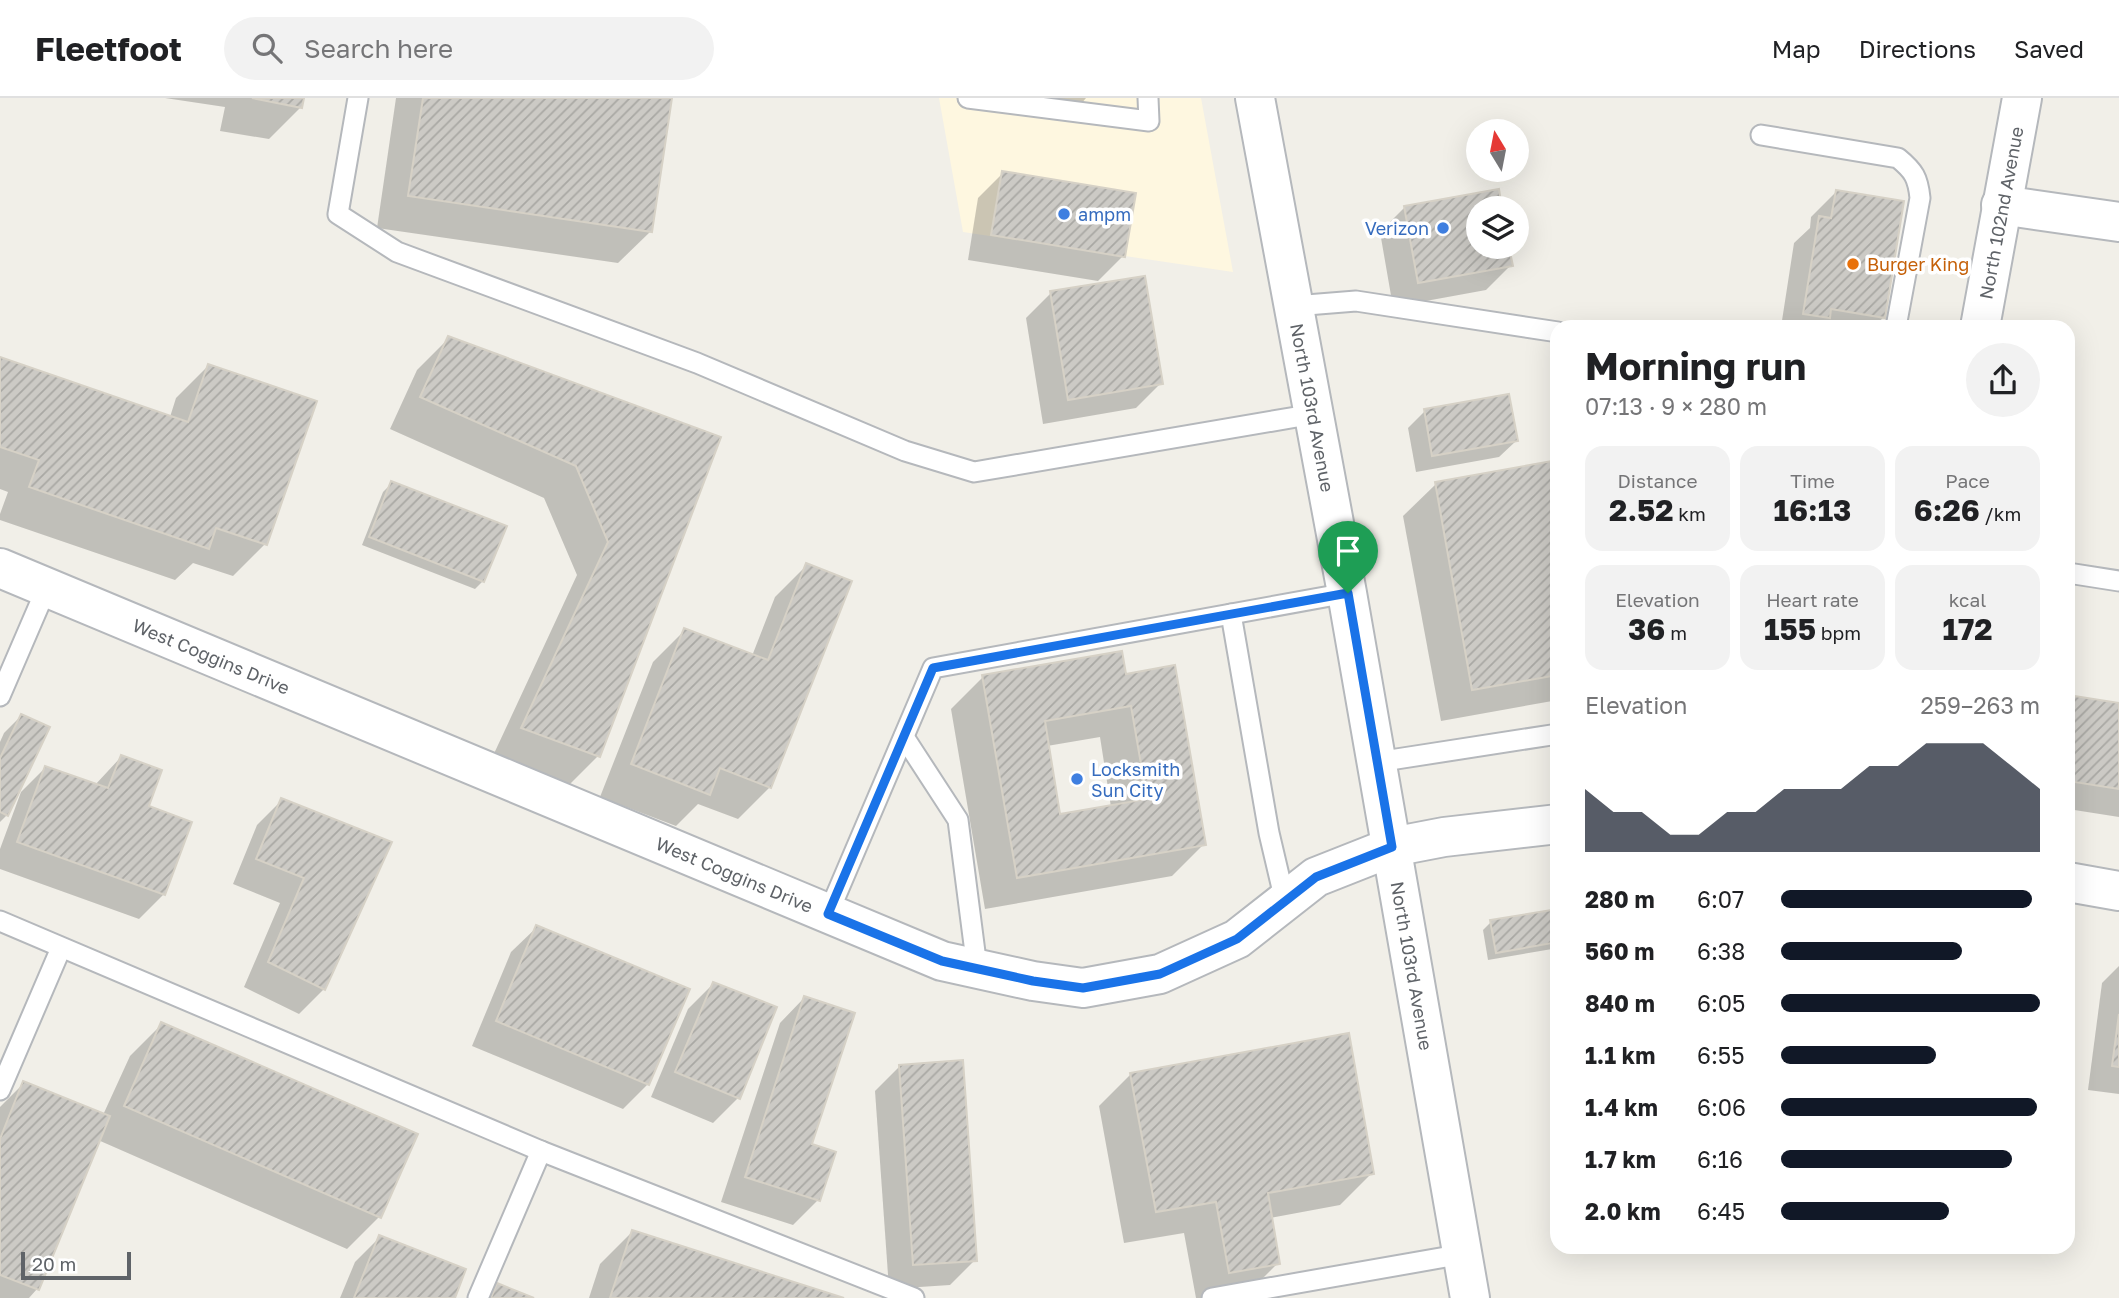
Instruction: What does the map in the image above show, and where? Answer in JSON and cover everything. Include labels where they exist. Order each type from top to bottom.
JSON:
[{"type":"street","name":"North 103rd Avenue","points":[[1255,98],[1348,593],[1470,1298]]},
{"type":"street","name":"North 102nd Avenue","points":[[1981,320],[2022,98]]},
{"type":"street","points":[[2001,205],[2119,222]]},
{"type":"street","name":"West Coggins Drive","points":[[0,568],[942,961],[1033,981],[1083,988],[1160,974],[1237,939],[1316,877],[1392,847],[1444,837],[1550,825]]},
{"type":"street","points":[[2075,883],[2119,891]]},
{"type":"lane","points":[[358,98],[338,214],[397,252],[697,363],[905,451],[974,472],[1314,414]]},
{"type":"lane","points":[[968,98],[1149,121],[1148,98]]},
{"type":"lane","points":[[1761,135],[1898,159],[1909,167],[1918,181],[1920,198],[1897,320]]},
{"type":"lane","points":[[1294,306],[1356,301],[1550,331]]},
{"type":"lane","points":[[2075,574],[2119,581]]},
{"type":"lane","points":[[0,696],[47,587]]},
{"type":"lane","points":[[828,914],[933,668],[1348,593]]},
{"type":"lane","points":[[1231,614],[1269,833],[1285,901]]},
{"type":"lane","points":[[1377,762],[1550,735]]},
{"type":"lane","points":[[904,737],[958,820],[977,968]]},
{"type":"lane","points":[[0,921],[541,1151],[914,1298]]},
{"type":"lane","points":[[0,1090],[61,948]]},
{"type":"lane","points":[[478,1298],[541,1151]]},
{"type":"lane","points":[[1212,1298],[1462,1254]]},
{"type":"shaded area","points":[[939,98],[1201,98],[1233,272],[963,232]]},
{"type":"building","points":[[252,98],[304,98],[302,108]]},
{"type":"building","points":[[423,98],[672,98],[652,232],[408,196]]},
{"type":"building","name":"ampm","points":[[1002,171],[1136,193],[1125,257],[991,235]]},
{"type":"building","name":"Verizon","points":[[1499,189],[1500,196],[1466,196],[1466,259],[1512,259],[1513,266],[1418,283],[1404,206]]},
{"type":"building","name":"Burger King","points":[[1836,190],[1904,201],[1885,318],[1831,309],[1830,318],[1803,314],[1819,216],[1831,218]]},
{"type":"building","points":[[1145,276],[1163,384],[1068,400],[1050,291]]},
{"type":"building","points":[[448,336],[721,437],[600,757],[521,728],[608,542],[576,466],[420,397]]},
{"type":"building","points":[[0,357],[188,422],[208,364],[317,401],[267,545],[216,528],[209,549],[29,487],[39,460],[0,447]]},
{"type":"building","points":[[1509,394],[1518,441],[1432,456],[1424,409]]},
{"type":"building","points":[[1550,461],[1550,676],[1472,690],[1435,482]]},
{"type":"building","points":[[391,481],[507,526],[484,582],[369,537]]},
{"type":"building","points":[[806,563],[852,581],[771,788],[720,768],[710,795],[631,764],[684,628],[768,660]]},
{"type":"building","points":[[1122,651],[1126,674],[1175,665],[1206,845],[1017,878],[982,675]],"holes":[[[1131,706],[1147,799],[1060,814],[1045,721]]]},
{"type":"building","points":[[2075,696],[2119,703],[2119,789],[2075,782]]},
{"type":"building","points":[[21,714],[50,727],[8,816],[0,812],[0,758]]},
{"type":"building","points":[[121,755],[162,770],[149,806],[192,822],[165,895],[17,842],[45,766],[108,788]]},
{"type":"building","points":[[281,798],[392,842],[325,990],[268,962],[304,878],[256,859]]},
{"type":"building","points":[[1550,910],[1550,943],[1496,953],[1490,920]]},
{"type":"building","points":[[536,925],[690,989],[649,1085],[496,1021]]},
{"type":"building","points":[[713,982],[777,1007],[740,1099],[675,1072]]},
{"type":"building","points":[[804,996],[855,1013],[812,1144],[836,1152],[820,1201],[745,1177]]},
{"type":"building","points":[[2119,1014],[2119,1067],[2112,1066]]},
{"type":"building","points":[[161,1022],[418,1134],[381,1218],[124,1106]]},
{"type":"building","points":[[1349,1033],[1374,1174],[1268,1193],[1280,1264],[1229,1273],[1216,1202],[1156,1212],[1130,1073]]},
{"type":"building","points":[[963,1060],[977,1261],[913,1265],[899,1065]]},
{"type":"building","points":[[23,1081],[110,1116],[39,1290],[0,1275],[0,1139]]},
{"type":"building","points":[[632,1230],[844,1298],[610,1298]]},
{"type":"building","points":[[379,1235],[466,1269],[455,1298],[354,1298]]},
{"type":"building","points":[[497,1283],[534,1298],[491,1298]]},
{"type":"place","name":"ampm","points":[[1064,214]]},
{"type":"place","name":"Verizon","points":[[1443,228]]},
{"type":"place","name":"Burger King","points":[[1853,264]]},
{"type":"place","name":"Locksmith Sun City","points":[[1077,779]]},
{"type":"route","points":[[1348,593],[1392,847],[1316,877],[1237,939],[1160,974],[1083,988],[1033,981],[942,961],[828,914],[933,668],[1348,593]]}]
